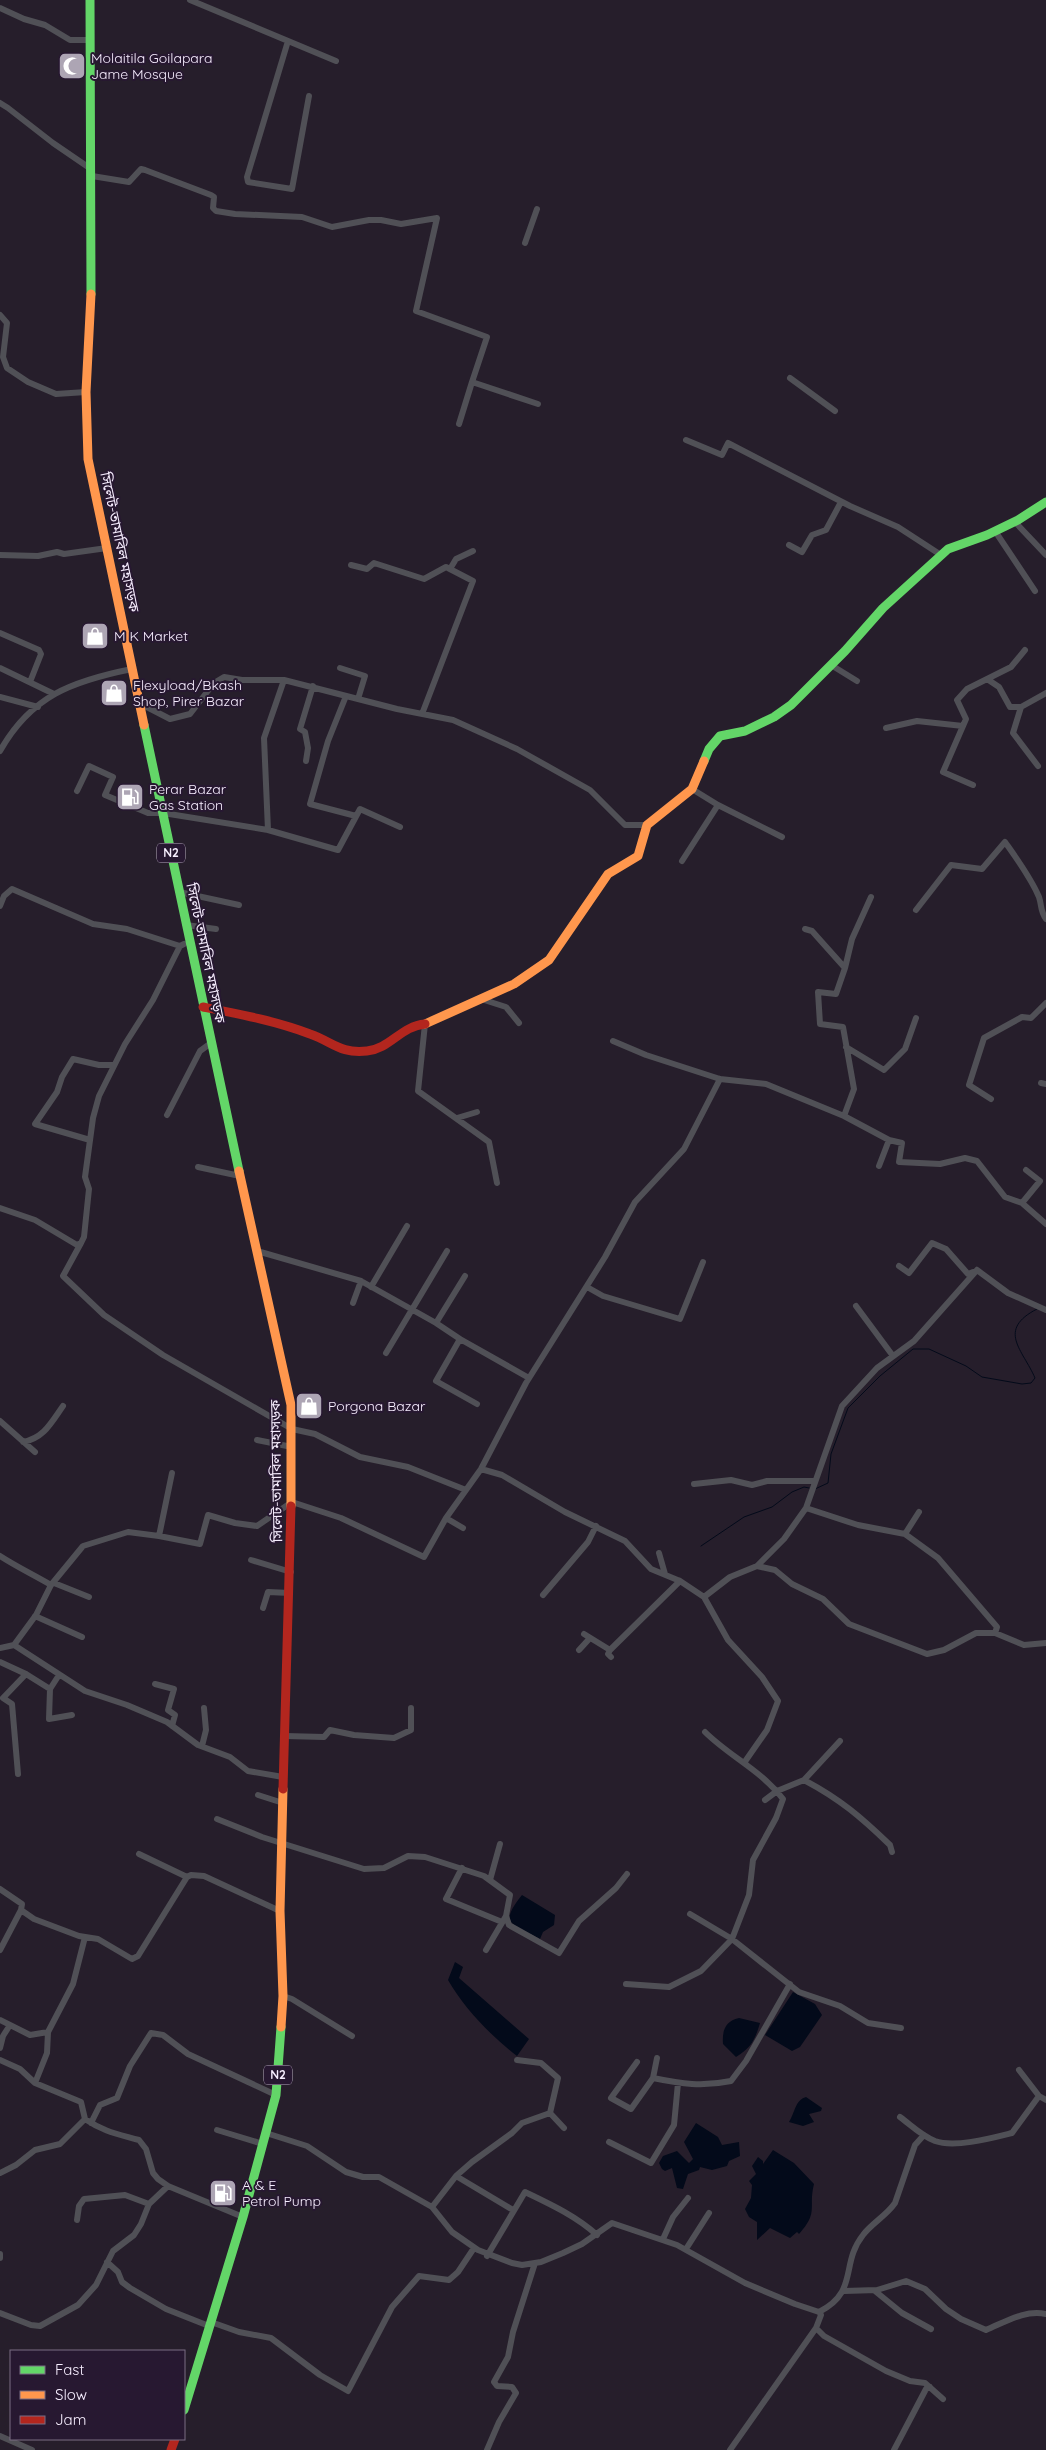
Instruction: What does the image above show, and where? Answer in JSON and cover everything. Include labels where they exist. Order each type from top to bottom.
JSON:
[{"type":"main road","name":"সিলেট-তামাবিল মহাসড়ক","points":[[90,0],[92,40],[92,173],[91,318],[86,392],[88,458],[203,1007],[291,1405],[291,1572],[285,1731]]},
{"type":"main road","points":[[203,1007],[248,1016],[311,1034],[344,1051],[369,1051],[387,1044],[413,1025],[425,1024],[514,984],[549,960],[608,874],[638,856],[647,825],[692,790],[709,749],[720,736],[745,731],[774,717],[791,705],[832,665],[883,608],[948,549],[1014,522],[1046,502]]},
{"type":"main road","name":"N2","points":[[185,2407],[243,2217],[276,2095],[283,1996],[280,1911],[285,1731]]},
{"type":"street","points":[[190,0],[336,61]]},
{"type":"street","points":[[0,8],[24,19],[45,25],[70,40],[92,40]]},
{"type":"street","points":[[288,42],[247,177],[248,182],[292,189],[309,96]]},
{"type":"street","points":[[0,104],[8,108],[92,173],[129,182],[141,169],[145,170],[211,194],[214,197],[213,208],[216,211],[236,214],[302,216],[332,227],[369,220],[381,220],[400,224],[437,218],[416,311],[487,337],[459,424]]},
{"type":"street","points":[[525,243],[538,209]]},
{"type":"street","points":[[0,315],[7,323],[3,357],[7,368],[28,382],[56,394],[86,392]]},
{"type":"street","points":[[790,378],[835,411]]},
{"type":"street","points":[[472,382],[538,404]]},
{"type":"street","points":[[686,440],[722,455],[728,444],[841,502],[898,527],[941,555]]},
{"type":"street","points":[[789,545],[802,552],[812,535],[826,530],[841,502]]},
{"type":"street","points":[[1014,522],[1046,555]]},
{"type":"street","points":[[995,531],[1035,591]]},
{"type":"street","points":[[0,555],[38,556],[57,552],[64,554],[107,548]]},
{"type":"street","points":[[450,569],[456,559],[473,551]]},
{"type":"street","points":[[351,565],[368,569],[374,563],[424,579],[446,567],[473,581],[422,714]]},
{"type":"street","points":[[0,633],[39,650],[40,654],[30,682]]},
{"type":"street","points":[[973,785],[943,772],[966,719],[958,700],[967,689],[1011,667],[1025,650]]},
{"type":"street","points":[[832,665],[857,681]]},
{"type":"street","points":[[0,668],[54,694]]},
{"type":"street","points":[[340,668],[365,676],[358,699]]},
{"type":"street","points":[[0,751],[21,719],[54,694],[93,677],[132,669]]},
{"type":"street","points":[[140,704],[170,719],[190,714],[214,684],[224,677],[242,680],[284,680],[313,686],[358,699],[453,720],[517,749],[590,790],[625,825],[647,825]]},
{"type":"street","points":[[987,679],[999,687],[1010,707],[1021,707],[1046,693]]},
{"type":"street","points":[[268,830],[264,738],[284,680]]},
{"type":"street","points":[[306,761],[308,748],[305,732],[300,729],[313,686]]},
{"type":"street","points":[[346,696],[328,741],[310,804],[356,816]]},
{"type":"street","points":[[0,697],[38,707]]},
{"type":"street","points":[[1021,707],[1013,733],[1038,766]]},
{"type":"street","points":[[886,728],[917,721],[963,726]]},
{"type":"street","points":[[77,790],[89,766],[113,777],[105,795],[148,813],[163,813],[268,830],[338,850],[360,809],[400,827]]},
{"type":"street","points":[[692,790],[718,805],[782,836]]},
{"type":"street","points":[[682,861],[718,805]]},
{"type":"street","points":[[916,910],[951,865],[982,870],[1005,842],[1017,858],[1040,899],[1040,912],[1046,919]]},
{"type":"street","points":[[0,906],[4,896],[12,889],[93,924],[127,929],[180,946],[190,942]]},
{"type":"street","points":[[179,892],[239,905]]},
{"type":"street","points":[[844,1116],[854,1090],[843,1027],[820,1024],[818,992],[836,994],[852,939],[871,897]]},
{"type":"street","points":[[186,925],[216,929]]},
{"type":"street","points":[[805,930],[812,931],[845,968]]},
{"type":"street","points":[[180,946],[152,1000],[125,1044],[99,1096],[93,1118],[86,1177],[88,1198],[84,1237],[63,1276],[104,1315],[163,1355],[292,1429],[315,1434],[360,1457],[408,1467],[466,1490]]},
{"type":"street","points":[[481,999],[506,1007],[519,1023]]},
{"type":"street","points":[[991,1099],[969,1085],[984,1038],[1022,1017],[1031,1018],[1046,1003]]},
{"type":"street","points":[[846,1047],[884,1070],[905,1048],[916,1018]]},
{"type":"street","points":[[425,1024],[418,1090],[489,1142],[497,1184]]},
{"type":"street","points":[[613,1041],[646,1055],[720,1079],[766,1084],[844,1116],[889,1140],[902,1143],[899,1162],[940,1164],[965,1158],[977,1161],[1005,1197],[1022,1203],[1046,1224]]},
{"type":"street","points":[[167,1115],[200,1051],[211,1043]]},
{"type":"street","points":[[90,1140],[35,1124],[57,1092],[62,1077],[73,1058],[99,1065],[114,1065]]},
{"type":"street","points":[[0,1648],[14,1645],[53,1584],[83,1546],[128,1532],[200,1544],[208,1515],[235,1523],[257,1526],[292,1502],[342,1518],[424,1557],[446,1518],[481,1469],[529,1378],[587,1287],[635,1202],[684,1149],[720,1079]]},
{"type":"street","points":[[457,1118],[477,1112]]},
{"type":"street","points":[[879,1166],[889,1140]]},
{"type":"street","points":[[198,1167],[240,1176]]},
{"type":"street","points":[[1022,1203],[1040,1181],[1026,1170]]},
{"type":"street","points":[[0,1208],[35,1220],[76,1245],[81,1243]]},
{"type":"street","points":[[372,1287],[407,1226]]},
{"type":"street","points":[[899,1266],[909,1273],[932,1243],[946,1249],[968,1274],[977,1270]]},
{"type":"street","points":[[257,1251],[361,1281],[529,1378]]},
{"type":"street","points":[[386,1353],[447,1251]]},
{"type":"street","points":[[587,1287],[603,1296],[680,1319],[703,1262]]},
{"type":"street","points":[[977,1270],[1008,1293],[1046,1310]]},
{"type":"street","points":[[704,1597],[730,1577],[757,1566],[784,1540],[806,1508],[842,1406],[877,1368],[914,1341],[977,1270]]},
{"type":"street","points":[[436,1323],[465,1276]]},
{"type":"street","points":[[353,1303],[361,1281]]},
{"type":"street","points":[[856,1306],[893,1356]]},
{"type":"street","points":[[460,1339],[436,1381],[477,1404]]},
{"type":"street","points":[[23,1442],[35,1440],[47,1429],[63,1406]]},
{"type":"street","points":[[0,1421],[34,1452]]},
{"type":"street","points":[[257,1440],[292,1447]]},
{"type":"street","points":[[481,1469],[502,1475],[566,1512],[625,1540],[651,1569],[680,1581],[704,1597],[728,1640],[762,1677],[778,1701],[767,1730],[744,1763]]},
{"type":"street","points":[[159,1536],[172,1473]]},
{"type":"street","points":[[694,1484],[731,1480],[752,1485],[766,1481],[815,1481]]},
{"type":"street","points":[[806,1508],[858,1525],[905,1534],[938,1558],[996,1627],[995,1633]]},
{"type":"street","points":[[905,1534],[919,1512]]},
{"type":"street","points":[[446,1518],[463,1528]]},
{"type":"street","points":[[544,1595],[588,1542],[596,1526]]},
{"type":"street","points":[[659,1553],[665,1574]]},
{"type":"street","points":[[0,1556],[24,1572],[32,1573],[53,1584],[89,1597]]},
{"type":"street","points":[[251,1560],[291,1572]]},
{"type":"street","points":[[757,1566],[775,1570],[792,1584],[823,1599],[849,1624],[927,1654],[944,1650],[976,1633],[995,1633],[1024,1645],[1046,1643]]},
{"type":"street","points":[[611,1657],[608,1654],[610,1650],[680,1581]]},
{"type":"street","points":[[263,1608],[268,1592],[290,1593]]},
{"type":"street","points":[[34,1616],[82,1637]]},
{"type":"street","points":[[584,1634],[610,1650]]},
{"type":"street","points":[[579,1650],[590,1638]]},
{"type":"street","points":[[14,1645],[85,1691],[127,1705],[172,1726],[202,1746],[230,1758],[248,1771],[284,1777]]},
{"type":"street","points":[[0,1662],[26,1674],[50,1689]]},
{"type":"street","points":[[18,1774],[12,1704],[3,1698],[26,1674]]},
{"type":"street","points":[[59,1675],[50,1689],[49,1719],[72,1715]]},
{"type":"street","points":[[155,1684],[174,1689],[168,1710],[175,1715],[172,1726]]},
{"type":"street","points":[[202,1746],[206,1730],[204,1708]]},
{"type":"street","points":[[285,1731],[324,1737],[330,1730],[354,1735],[394,1738],[411,1730],[412,1708]]},
{"type":"street","points":[[626,1984],[669,1987],[701,1971],[732,1939],[750,1895],[754,1860],[776,1818],[783,1799],[777,1791],[744,1763],[719,1746],[704,1732]]},
{"type":"street","points":[[765,1800],[777,1791],[804,1780],[840,1741]]},
{"type":"street","points":[[804,1780],[834,1796],[857,1812],[890,1845],[892,1852]]},
{"type":"street","points":[[258,1795],[282,1803]]},
{"type":"street","points":[[218,1819],[364,1869],[384,1868],[408,1856],[425,1857],[462,1868],[490,1880],[510,1896],[504,1919],[486,1950]]},
{"type":"street","points":[[490,1880],[500,1844]]},
{"type":"street","points":[[139,1854],[186,1877]]},
{"type":"street","points":[[462,1868],[446,1899],[504,1919],[509,1925],[559,1953],[579,1921],[616,1888],[627,1874]]},
{"type":"street","points":[[21,1910],[42,1922],[85,1937],[98,1939],[132,1959],[138,1956],[186,1877],[191,1875],[204,1876],[280,1911]]},
{"type":"street","points":[[0,1889],[18,1899],[22,1904],[21,1910],[0,1950]]},
{"type":"street","points":[[690,1914],[732,1939],[799,1992],[840,2006],[868,2023],[901,2028]]},
{"type":"street","points":[[35,2083],[47,2053],[48,2032],[73,1984],[85,1937]]},
{"type":"street","points":[[653,2078],[709,2086],[731,2081],[746,2061],[790,1984]]},
{"type":"street","points":[[283,1996],[292,1998],[352,2036]]},
{"type":"street","points":[[0,2020],[30,2035],[48,2032]]},
{"type":"street","points":[[0,2048],[3,2036],[10,2025]]},
{"type":"street","points":[[0,2173],[16,2165],[35,2150],[60,2144],[88,2121],[100,2105],[117,2098],[130,2066],[151,2033],[163,2035],[188,2054],[276,2095]]},
{"type":"street","points":[[637,2062],[611,2098],[631,2109],[653,2078],[657,2058]]},
{"type":"street","points":[[0,2060],[20,2069],[35,2083],[81,2102],[88,2121],[109,2133],[139,2140],[146,2149],[153,2173],[168,2186],[243,2217]]},
{"type":"street","points":[[517,2060],[541,2063],[558,2078],[550,2112]]},
{"type":"street","points":[[1019,2070],[1039,2096],[1046,2100]]},
{"type":"street","points":[[609,2142],[651,2163],[674,2125],[678,2083]]},
{"type":"street","points":[[900,2117],[924,2135],[943,2143],[990,2138],[1012,2133],[1039,2096]]},
{"type":"street","points":[[550,2112],[564,2128]]},
{"type":"street","points":[[432,2207],[456,2176],[512,2133],[522,2123],[550,2112]]},
{"type":"street","points":[[217,2130],[263,2144]]},
{"type":"street","points":[[266,2133],[307,2146],[346,2172],[363,2177],[379,2177],[432,2207],[452,2232],[487,2256],[517,2264],[535,2263],[563,2253],[597,2235],[612,2223],[686,2249],[746,2283],[819,2312]]},
{"type":"street","points":[[819,2312],[834,2303],[844,2291],[860,2241],[895,2203],[915,2145],[924,2135]]},
{"type":"street","points":[[456,2176],[513,2210]]},
{"type":"street","points":[[0,2313],[25,2324],[40,2326],[78,2305],[96,2285],[113,2251],[134,2235],[141,2224],[149,2204],[168,2186]]},
{"type":"street","points":[[487,2256],[525,2192],[554,2208],[570,2213],[597,2235]]},
{"type":"street","points":[[77,2220],[80,2206],[84,2199],[125,2195],[149,2204]]},
{"type":"street","points":[[663,2240],[673,2217],[688,2198]]},
{"type":"street","points":[[686,2249],[709,2213]]},
{"type":"street","points":[[107,2262],[118,2272],[122,2282],[166,2309],[210,2324],[271,2338],[320,2375],[348,2391],[392,2307],[419,2276],[449,2280],[458,2272],[474,2248]]},
{"type":"street","points":[[487,2450],[499,2422],[516,2393],[512,2387],[497,2386],[494,2382],[508,2356],[513,2332],[535,2263]]},
{"type":"street","points":[[844,2291],[875,2291],[906,2281],[925,2289],[946,2309],[961,2319],[986,2330],[1014,2318],[1036,2312],[1046,2314]]},
{"type":"street","points":[[875,2291],[902,2313],[932,2329]]},
{"type":"street","points":[[730,2450],[816,2328],[821,2315],[819,2312]]},
{"type":"street","points":[[816,2328],[824,2336],[886,2371],[910,2381],[925,2383],[943,2399]]},
{"type":"street","points":[[894,2450],[926,2390],[930,2387]]},
{"type":"street","points":[[0,2436],[32,2450]]},
{"type":"water","points":[[522,1895],[555,1915],[554,1925],[543,1932],[540,1939],[512,1923],[510,1918],[511,1912]]},
{"type":"water","points":[[455,1962],[463,1967],[459,1978],[529,2039],[517,2056],[479,2021],[454,1990],[448,1980]]},
{"type":"water","points":[[793,1992],[815,2004],[822,2015],[800,2047],[792,2051],[765,2035]]},
{"type":"water","points":[[739,2018],[760,2023],[752,2043],[736,2057],[723,2044],[723,2035],[725,2027],[734,2019]]},
{"type":"water","points":[[806,2097],[822,2108],[821,2111],[809,2114],[814,2122],[803,2126],[789,2122],[797,2104]]},
{"type":"water","points":[[696,2123],[718,2137],[722,2145],[739,2142],[740,2156],[729,2161],[727,2166],[712,2170],[700,2167],[699,2170],[688,2174],[683,2189],[677,2188],[672,2168],[665,2171],[659,2163],[663,2156],[677,2151],[689,2163],[693,2159],[684,2142]]},
{"type":"water","points":[[773,2150],[794,2163],[814,2184],[812,2210],[809,2220],[799,2234],[797,2232],[790,2238],[770,2228],[757,2240],[757,2222],[749,2217],[745,2209],[751,2198],[752,2185],[749,2181],[756,2174],[752,2166],[758,2157],[763,2161],[763,2164]]},
{"type":"waterway","points":[[815,1489],[828,1483],[831,1454],[848,1408],[880,1376],[913,1349],[929,1349],[966,1366],[982,1377],[1022,1384],[1031,1383],[1035,1378],[1016,1341],[1015,1333],[1018,1325],[1025,1317],[1037,1309]]},
{"type":"waterway","points":[[701,1546],[744,1517],[772,1507],[792,1492],[804,1487],[809,1488]]},
{"type":"traffic: fast","points":[[90,0],[91,294]]},
{"type":"traffic: fast","points":[[704,761],[709,749],[720,736],[745,731],[774,717],[791,705],[845,651],[883,608],[948,549],[987,535],[1018,520],[1046,502]]},
{"type":"traffic: fast","points":[[144,725],[239,1171]]},
{"type":"traffic: fast","points":[[185,2407],[243,2217],[276,2095],[281,2027]]},
{"type":"traffic: slow","points":[[91,294],[86,392],[88,459],[144,725]]},
{"type":"traffic: slow","points":[[425,1024],[514,984],[549,960],[608,874],[638,856],[647,825],[692,789],[704,761]]},
{"type":"traffic: slow","points":[[239,1171],[291,1405],[291,1506]]},
{"type":"traffic: slow","points":[[281,2027],[283,1996],[280,1911],[283,1789]]},
{"type":"traffic: jam","points":[[203,1007],[284,1025],[350,1051],[375,1049],[409,1029],[425,1024]]},
{"type":"traffic: jam","points":[[283,1789],[291,1506]]},
{"type":"traffic: jam","points":[[171,2450],[175,2440]]},
{"type":"place","name":"Molaitila Goilapara Jame Mosque","points":[[72,66]]},
{"type":"place","name":"M K Market","points":[[95,636]]},
{"type":"place","name":"Flexyload/Bkash Shop, Pirer Bazar","points":[[114,693]]},
{"type":"place","name":"Perar Bazar Gas Station","points":[[130,797]]},
{"type":"place","name":"Porgona Bazar","points":[[309,1406]]},
{"type":"place","name":"A & E Petrol Pump","points":[[223,2193]]}]
